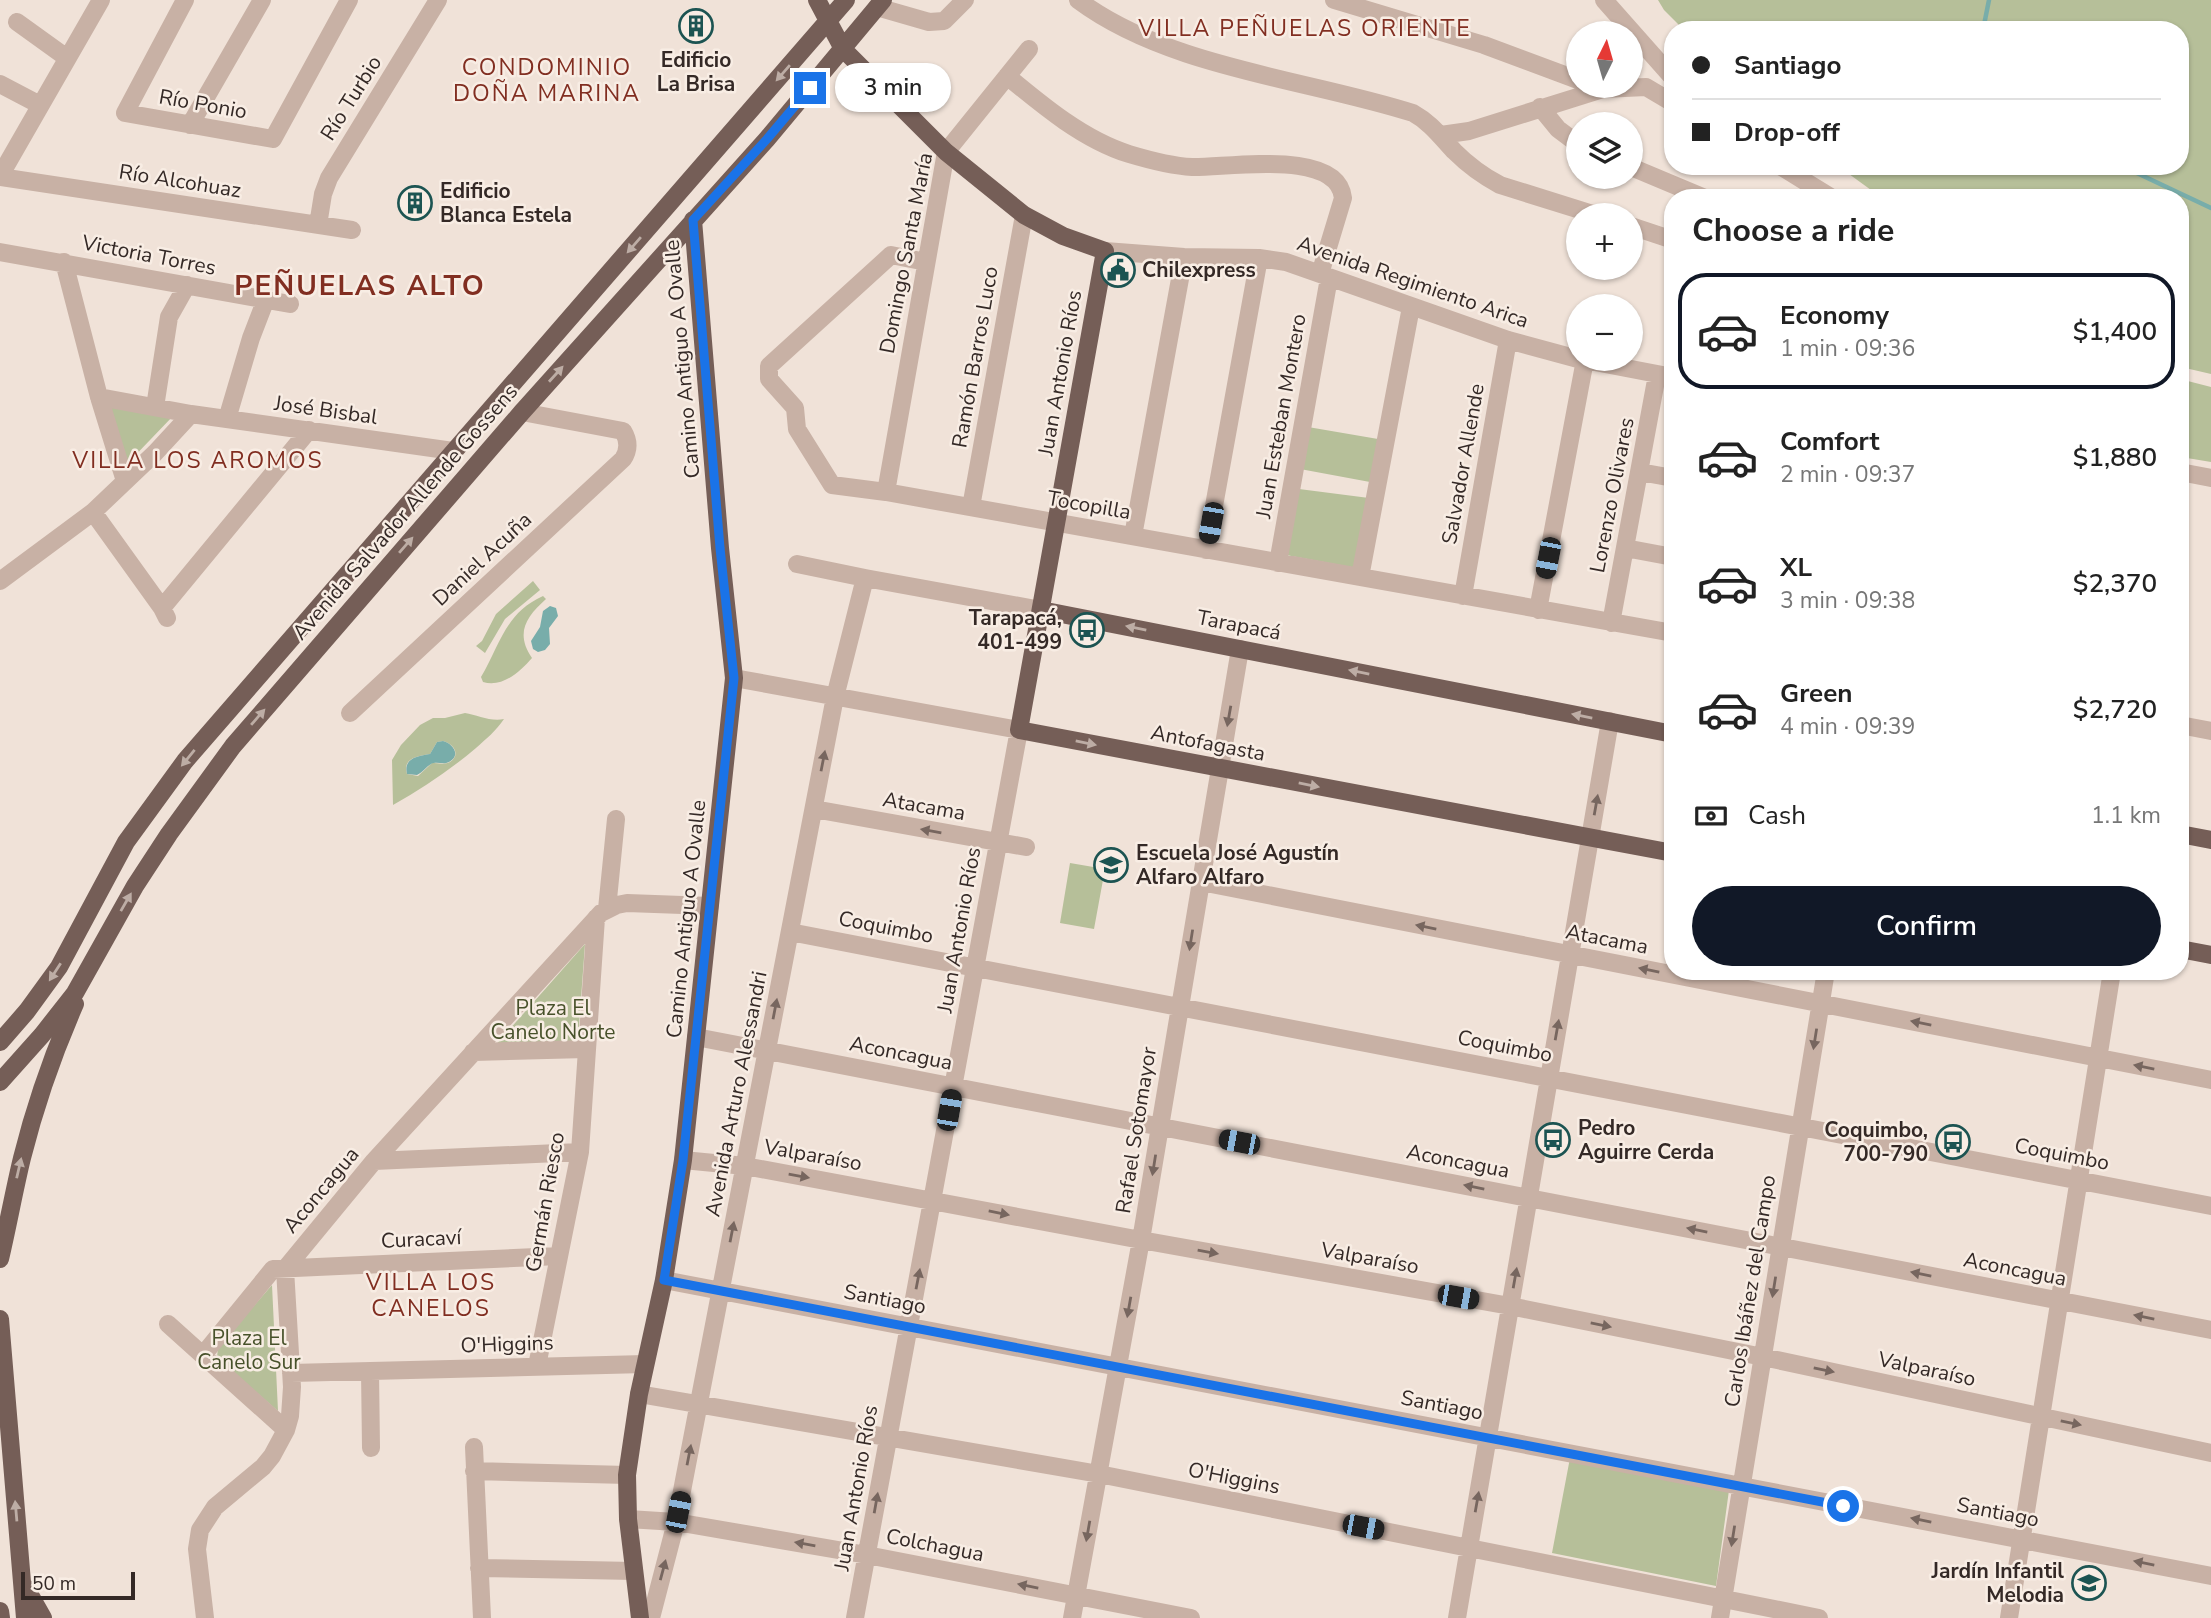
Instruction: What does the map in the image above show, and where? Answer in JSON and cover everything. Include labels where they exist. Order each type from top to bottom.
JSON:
[{"type":"main road","name":"Avenida Regimiento Arica","points":[[817,0],[843,49],[946,152],[1024,215],[1063,236],[1105,251]]},
{"type":"main road","name":"Avenida Salvador Allende Gossens","points":[[2,1040],[59,967],[111,868],[136,827],[203,740],[846,0]]},
{"type":"main road","name":"Avenida Salvador Allende Gossens","points":[[4,1077],[59,1014],[93,962],[135,886],[210,775],[522,412],[767,139],[880,4]]},
{"type":"main road","name":"Camino Antiguo A Ovalle","points":[[640,1618],[628,1519],[627,1475],[639,1394],[664,1280],[683,1160],[734,678],[720,548],[693,220]]},
{"type":"main road","name":"Juan Antonio Ríos","points":[[1019,730],[1105,251]]},
{"type":"main road","name":"Tarapacá","points":[[1041,610],[1664,732]]},
{"type":"main road","name":"Antofagasta","points":[[1019,730],[1664,851]]},
{"type":"main road","points":[[2189,836],[2211,840]]},
{"type":"main road","points":[[2189,951],[2211,955]]},
{"type":"main road","points":[[0,1259],[33,1119],[58,1046],[93,962]]},
{"type":"main road","points":[[0,1319],[25,1618]]},
{"type":"main road","points":[[22,1579],[33,1604],[43,1618]]},
{"type":"main road","points":[[0,1611],[1,1618]]},
{"type":"street","points":[[0,176],[101,0]]},
{"type":"street","name":"Río Ponio","points":[[185,0],[125,113],[272,139],[349,0]]},
{"type":"street","points":[[190,125],[262,0]]},
{"type":"street","points":[[880,4],[929,22],[944,21],[965,0]]},
{"type":"street","points":[[1334,0],[1484,45],[1566,76]]},
{"type":"street","points":[[1604,0],[1664,68]]},
{"type":"street","name":"Río Turbio","points":[[318,225],[323,194],[329,178],[435,1]]},
{"type":"street","points":[[1084,2],[1125,28],[1175,49],[1259,74],[1413,113],[1430,124],[1464,161],[1500,185],[1566,206]]},
{"type":"street","points":[[17,22],[68,58]]},
{"type":"street","name":"Domingo Santa María","points":[[886,492],[946,152],[1029,49]]},
{"type":"street","points":[[1664,75],[1646,87],[1664,98]]},
{"type":"street","name":"Juan Esteban Montero","points":[[1007,76],[1081,131],[1108,147],[1127,154],[1191,167],[1284,164],[1328,174],[1342,190],[1343,198],[1325,276],[1278,562]]},
{"type":"street","points":[[0,84],[40,105]]},
{"type":"street","points":[[1441,135],[1469,131],[1566,98]]},
{"type":"street","points":[[1540,107],[1566,135]]},
{"type":"street","points":[[1643,172],[1684,189]]},
{"type":"street","points":[[1795,175],[1817,189]]},
{"type":"street","name":"Río Alcohuaz","points":[[0,176],[352,230]]},
{"type":"street","name":"Ramón Barros Luco","points":[[971,507],[1024,215]]},
{"type":"street","points":[[1643,230],[1664,237]]},
{"type":"street","name":"Avenida Regimiento Arica","points":[[1105,251],[1184,257],[1259,258],[1286,262],[1508,340],[1566,355]]},
{"type":"street","name":"Victoria Torres","points":[[0,252],[290,304]]},
{"type":"street","name":"Tocopilla","points":[[926,262],[891,255],[772,362],[768,371],[769,379],[795,408],[797,429],[832,485],[886,492],[1664,632]]},
{"type":"street","points":[[1133,536],[1184,257]]},
{"type":"street","points":[[1206,550],[1259,258]]},
{"type":"street","points":[[64,262],[99,397],[125,481]]},
{"type":"street","points":[[155,407],[169,317],[187,285]]},
{"type":"street","points":[[227,419],[251,338],[266,299]]},
{"type":"street","points":[[1360,577],[1411,307]]},
{"type":"street","name":"Salvador Allende","points":[[1464,596],[1508,340]]},
{"type":"street","points":[[1538,610],[1579,371]]},
{"type":"street","name":"Avenida Regimiento Arica","points":[[1640,371],[1664,376]]},
{"type":"street","name":"Lorenzo Olivares","points":[[1611,623],[1640,471],[1664,380]]},
{"type":"street","name":"José Bisbal","points":[[99,397],[191,414],[453,451]]},
{"type":"street","name":"Daniel Acuña","points":[[350,713],[623,459],[628,446],[624,432],[522,412]]},
{"type":"street","points":[[0,581],[93,512],[155,453],[191,414]]},
{"type":"street","points":[[93,512],[164,613],[309,430]]},
{"type":"street","points":[[1640,471],[1664,476]]},
{"type":"street","points":[[2189,474],[2211,478]]},
{"type":"street","points":[[1625,548],[1664,555]]},
{"type":"street","name":"Tarapacá","points":[[797,564],[1041,610]]},
{"type":"street","name":"Avenida Arturo Alessandri","points":[[651,1618],[676,1522],[835,698],[865,578]]},
{"type":"street","name":"Rafael Sotomayor","points":[[1072,1618],[1141,1240],[1240,649]]},
{"type":"street","name":"Antofagasta","points":[[734,678],[1019,730]]},
{"type":"street","points":[[1457,1618],[1610,721]]},
{"type":"street","points":[[2189,727],[2211,731]]},
{"type":"street","name":"Juan Antonio Ríos","points":[[855,1618],[1019,730]]},
{"type":"street","name":"Atacama","points":[[814,810],[1026,847]]},
{"type":"street","name":"Germán Riesco","points":[[537,1366],[580,1152],[586,1049],[616,819]]},
{"type":"street","name":"Atacama","points":[[1201,882],[1664,973]]},
{"type":"street","points":[[602,913],[627,903],[710,906]]},
{"type":"street","name":"Aconcagua","points":[[203,1355],[273,1269],[285,1269],[374,1161],[602,913]]},
{"type":"street","name":"Coquimbo","points":[[790,932],[2211,1206]]},
{"type":"street","name":"Atacama","points":[[1698,980],[2211,1080]]},
{"type":"street","name":"Carlos Ibáñez del Campo","points":[[1720,1618],[1825,980]]},
{"type":"street","points":[[2010,1618],[2111,980]]},
{"type":"street","name":"Aconcagua","points":[[696,1037],[2211,1330]]},
{"type":"street","points":[[473,1052],[586,1049]]},
{"type":"street","points":[[374,1161],[580,1152]]},
{"type":"street","name":"Valparaíso","points":[[683,1160],[745,1166],[1510,1306],[2211,1453]]},
{"type":"street","name":"Curacaví","points":[[285,1269],[559,1256]]},
{"type":"street","points":[[205,1618],[197,1549],[200,1530],[215,1507],[264,1467],[286,1430],[292,1402],[285,1269]]},
{"type":"street","name":"Santiago","points":[[664,1280],[2211,1576]]},
{"type":"street","points":[[168,1324],[286,1430]]},
{"type":"street","name":"O'Higgins","points":[[291,1373],[645,1364]]},
{"type":"street","points":[[370,1371],[371,1448]]},
{"type":"street","name":"O'Higgins","points":[[639,1394],[1099,1474],[1819,1618]]},
{"type":"street","points":[[474,1447],[482,1618]]},
{"type":"street","points":[[474,1471],[627,1475]]},
{"type":"street","name":"Colchagua","points":[[628,1519],[676,1522],[867,1555],[1191,1618]]},
{"type":"street","points":[[480,1568],[634,1571]]},
{"type":"green space","points":[[1658,0],[2211,0],[2211,374],[2189,369],[2189,189],[1870,189],[1850,175],[2189,175],[2189,21],[1675,21]]},
{"type":"green space","points":[[2189,381],[2211,387],[2211,462],[2189,458]]},
{"type":"green space","points":[[111,405],[174,415],[126,465],[107,412]]},
{"type":"green space","points":[[1308,427],[1378,439],[1370,482],[1300,469]]},
{"type":"green space","points":[[1299,489],[1369,498],[1356,568],[1286,555]]},
{"type":"green space","points":[[533,581],[540,590],[505,619],[485,653],[476,646],[482,641],[496,614]]},
{"type":"green space","points":[[543,596],[546,599],[533,612],[525,626],[524,641],[532,658],[504,681],[483,682],[481,677],[505,631],[520,611]]},
{"type":"green space","points":[[465,713],[489,719],[504,719],[487,738],[456,764],[393,805],[392,760],[401,745],[420,725],[433,718]],"holes":[[[437,742],[446,742],[455,752],[454,759],[443,764],[432,763],[418,776],[407,774],[409,761],[430,754]]]},
{"type":"green space","points":[[1070,863],[1105,869],[1094,929],[1060,923]]},
{"type":"green space","name":"Plaza El Canelo Norte","points":[[585,944],[578,1039],[570,1045],[493,1048]]},
{"type":"green space","name":"Plaza El Canelo Sur","points":[[272,1285],[278,1411],[217,1358],[218,1347]]},
{"type":"green space","points":[[1570,1458],[1729,1490],[1716,1586],[1552,1553]]},
{"type":"water","points":[[550,606],[556,608],[558,616],[549,628],[550,644],[545,650],[538,652],[533,649],[531,641],[540,627],[543,611]]},
{"type":"water","points":[[437,742],[450,744],[454,750],[453,759],[447,763],[431,764],[417,775],[407,774],[409,761],[430,754]]},
{"type":"waterway","points":[[1985,21],[1989,0]]},
{"type":"waterway","points":[[2141,175],[2171,189]]},
{"type":"waterway","points":[[2189,198],[2211,208]]},
{"type":"place","name":"Edificio La Brisa","points":[[696,26]]},
{"type":"place","name":"Edificio Blanca Estela","points":[[415,203]]},
{"type":"place","name":"Chilexpress","points":[[1118,270]]},
{"type":"place","name":"Tarapacá, 401-499","points":[[1087,630]]},
{"type":"place","name":"Escuela José Agustín Alfaro Alfaro","points":[[1111,865]]},
{"type":"place","name":"Pedro Aguirre Cerda","points":[[1553,1140]]},
{"type":"place","name":"Coquimbo, 700-790","points":[[1953,1142]]},
{"type":"place","name":"Jardín Infantil Melodia","points":[[2089,1583]]},
{"type":"district","name":"VILLA PEÑUELAS ORIENTE","points":[[1305,28]]},
{"type":"district","name":"CONDOMINIO DOÑA MARINA","points":[[547,80]]},
{"type":"district","name":"PEÑUELAS ALTO","points":[[360,286]]},
{"type":"district","name":"VILLA LOS AROMOS","points":[[198,460]]},
{"type":"district","name":"VILLA LOS CANELOS","points":[[431,1295]]},
{"type":"route","points":[[810,88],[693,220],[720,548],[734,678],[683,1160],[664,1280],[1843,1506]]}]
